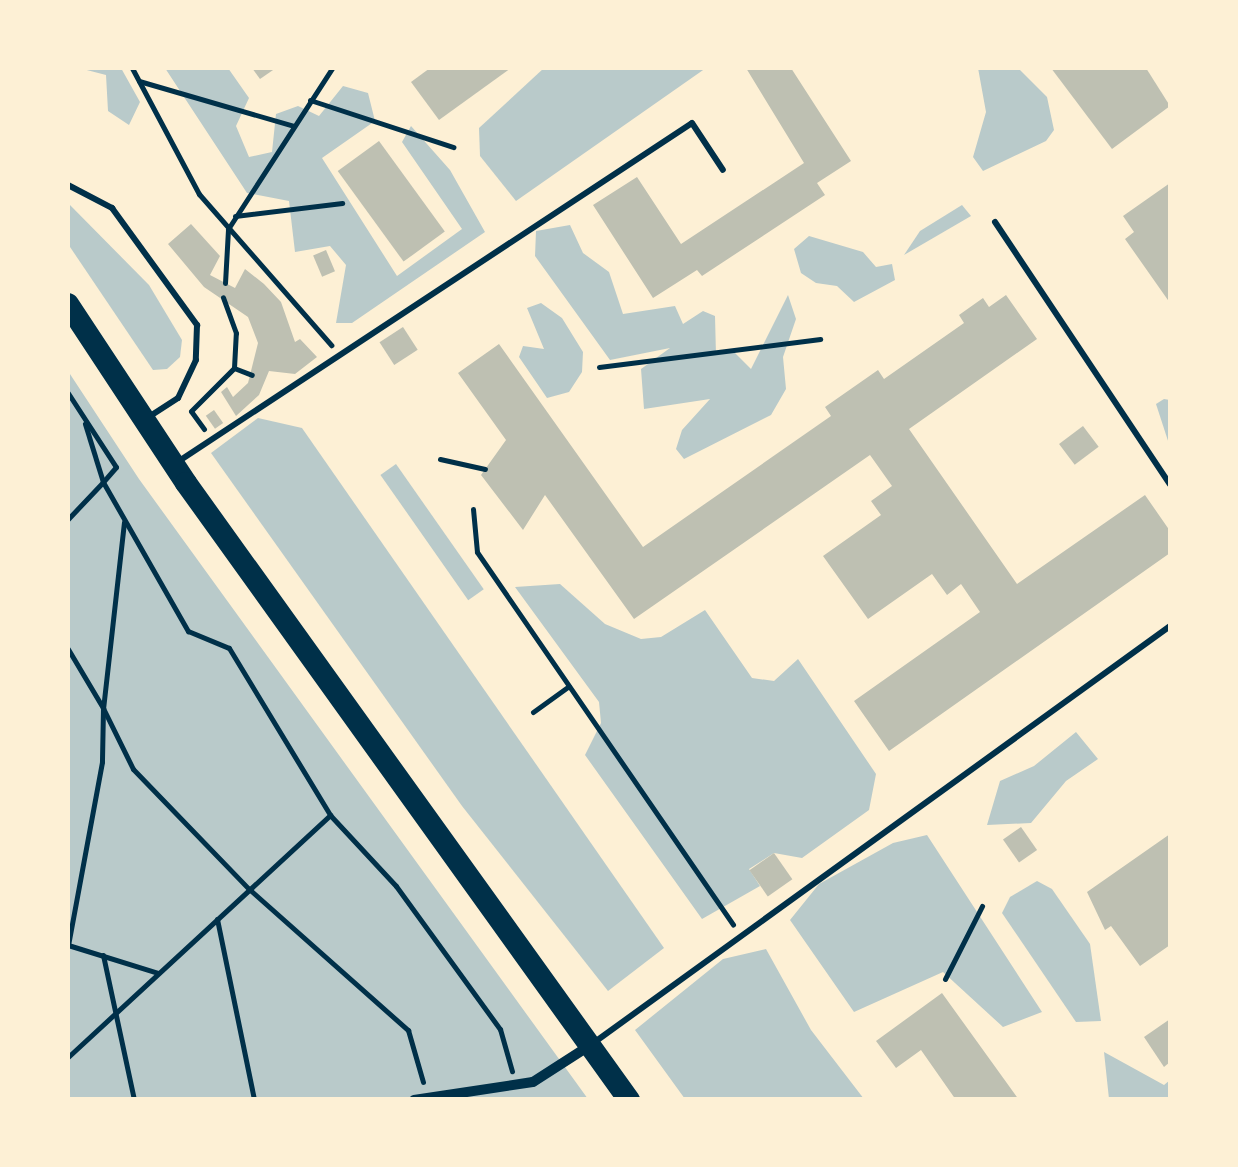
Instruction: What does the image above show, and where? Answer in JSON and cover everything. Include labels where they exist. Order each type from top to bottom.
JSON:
[{"type":"main road","points":[[68,304],[174,464],[629,1100]]},
{"type":"street","points":[[421,1099],[533,1082],[590,1045]]},
{"type":"lane","points":[[174,464],[692,123],[723,170]]},
{"type":"lane","points":[[68,185],[112,208],[197,324],[196,360],[178,398],[144,421]]},
{"type":"lane","points":[[995,222],[1170,484]]},
{"type":"lane","points":[[590,1045],[1170,626]]},
{"type":"path","points":[[132,68],[199,194],[339,356]]},
{"type":"path","points":[[225,282],[228,229],[332,68]]},
{"type":"path","points":[[139,81],[294,126]]},
{"type":"path","points":[[310,100],[452,146]]},
{"type":"path","points":[[235,216],[342,203]]},
{"type":"path","points":[[191,411],[234,368],[236,333],[223,296]]},
{"type":"path","points":[[599,367],[820,338]]},
{"type":"path","points":[[234,368],[252,375]]},
{"type":"path","points":[[68,393],[116,468],[68,519]]},
{"type":"path","points":[[82,416],[102,482],[188,630],[229,648],[330,815],[396,886],[500,1029],[516,1084]]},
{"type":"path","points":[[440,459],[485,469]]},
{"type":"path","points":[[473,508],[477,552],[740,935]]},
{"type":"path","points":[[124,520],[103,708],[102,762],[68,945],[158,973]]},
{"type":"path","points":[[68,649],[133,769],[249,889],[408,1030],[421,1099]]},
{"type":"path","points":[[533,712],[569,686]]},
{"type":"path","points":[[68,1057],[330,815]]},
{"type":"path","points":[[945,979],[982,906]]},
{"type":"path","points":[[217,919],[254,1100]]},
{"type":"path","points":[[102,956],[134,1100]]},
{"type":"shaded area","points":[[79,68],[121,68],[140,102],[129,125],[108,111],[106,75]]},
{"type":"shaded area","points":[[165,68],[228,68],[249,98],[236,126],[249,157],[272,152],[276,114],[298,106],[319,116],[343,86],[368,93],[375,121],[322,158],[397,276],[462,229],[402,142],[411,126],[450,170],[485,232],[352,323],[336,323],[346,265],[330,246],[295,252],[289,201],[247,193]]},
{"type":"shaded area","points":[[544,68],[706,68],[516,201],[480,156],[479,128]]},
{"type":"shaded area","points":[[978,68],[1018,68],[1047,97],[1054,130],[1046,141],[983,171],[973,157],[986,112]]},
{"type":"shaded area","points":[[68,203],[149,285],[182,340],[180,357],[167,369],[153,370],[68,244]]},
{"type":"shaded area","points":[[962,205],[971,216],[904,255],[920,231]]},
{"type":"shaded area","points":[[570,225],[583,253],[609,272],[623,314],[675,306],[683,324],[703,311],[715,316],[716,355],[733,351],[751,369],[788,295],[796,319],[783,357],[786,389],[771,415],[684,459],[676,449],[682,430],[710,399],[644,409],[641,369],[670,348],[610,360],[535,256],[536,231]]},
{"type":"shaded area","points":[[809,236],[863,252],[876,267],[892,264],[895,280],[854,302],[837,286],[816,283],[801,273],[794,249]]},
{"type":"shaded area","points":[[541,303],[562,318],[583,352],[582,372],[569,392],[547,398],[519,357],[523,346],[544,349],[527,308]]},
{"type":"shaded area","points":[[68,371],[139,479],[588,1099],[68,1099]]},
{"type":"shaded area","points":[[1170,400],[1170,447],[1156,404]]},
{"type":"shaded area","points":[[258,418],[302,428],[664,948],[608,991],[462,806],[211,453]]},
{"type":"shaded area","points":[[396,464],[484,589],[468,600],[380,475]]},
{"type":"shaded area","points":[[560,584],[605,624],[641,639],[661,637],[705,610],[752,678],[774,681],[798,659],[876,774],[869,810],[802,858],[774,853],[749,869],[760,886],[702,919],[585,755],[601,723],[599,702],[515,587]]},
{"type":"shaded area","points":[[1076,732],[1098,759],[1066,781],[1031,823],[987,825],[1000,781],[1034,766]]},
{"type":"shaded area","points":[[927,835],[1042,1012],[1003,1027],[943,972],[854,1012],[790,920],[819,884],[893,843]]},
{"type":"shaded area","points":[[1037,881],[1052,889],[1090,944],[1101,1021],[1076,1022],[1002,913],[1010,897]]},
{"type":"shaded area","points":[[766,949],[811,1030],[864,1099],[685,1099],[635,1030],[723,959]]},
{"type":"shaded area","points":[[1104,1052],[1164,1085],[1170,1080],[1170,1099],[1109,1099]]},
{"type":"building","points":[[252,68],[276,68],[260,79]]},
{"type":"building","points":[[430,68],[511,68],[439,120],[411,82]]},
{"type":"building","points":[[746,68],[791,68],[851,161],[817,183],[825,195],[702,276],[697,270],[653,298],[593,205],[637,177],[681,244],[804,163]]},
{"type":"building","points":[[1051,68],[1146,68],[1170,106],[1112,149]]},
{"type":"building","points":[[379,141],[445,232],[404,262],[338,171]]},
{"type":"building","points":[[1170,183],[1170,303],[1125,239],[1134,232],[1123,216]]},
{"type":"building","points":[[191,224],[220,256],[210,275],[235,288],[245,269],[281,302],[295,342],[300,339],[317,357],[295,374],[269,371],[259,395],[236,416],[221,392],[227,387],[233,397],[248,383],[258,343],[248,317],[204,287],[168,244]]},
{"type":"building","points":[[326,250],[335,271],[322,277],[313,255]]},
{"type":"building","points":[[1006,295],[1037,339],[909,429],[1017,584],[1145,495],[1170,531],[1170,553],[889,751],[854,701],[980,612],[961,584],[947,595],[932,574],[868,619],[823,556],[881,515],[871,501],[892,486],[870,455],[634,619],[545,495],[523,530],[481,475],[506,440],[458,373],[499,344],[643,547],[831,416],[825,407],[878,370],[884,379],[964,323],[959,315],[983,298],[989,307]]},
{"type":"building","points":[[403,327],[418,350],[394,365],[380,342]]},
{"type":"building","points":[[214,410],[223,423],[215,429],[206,416]]},
{"type":"building","points":[[1083,426],[1099,447],[1075,465],[1059,444]]},
{"type":"building","points":[[1021,827],[1037,850],[1019,863],[1003,840]]},
{"type":"building","points":[[1170,834],[1170,945],[1140,966],[1111,926],[1105,930],[1087,892]]},
{"type":"building","points":[[774,853],[792,879],[768,896],[749,870]]},
{"type":"building","points":[[942,993],[1019,1100],[956,1100],[921,1050],[896,1068],[876,1041]]},
{"type":"building","points":[[1170,1019],[1170,1062],[1164,1067],[1144,1037]]}]
